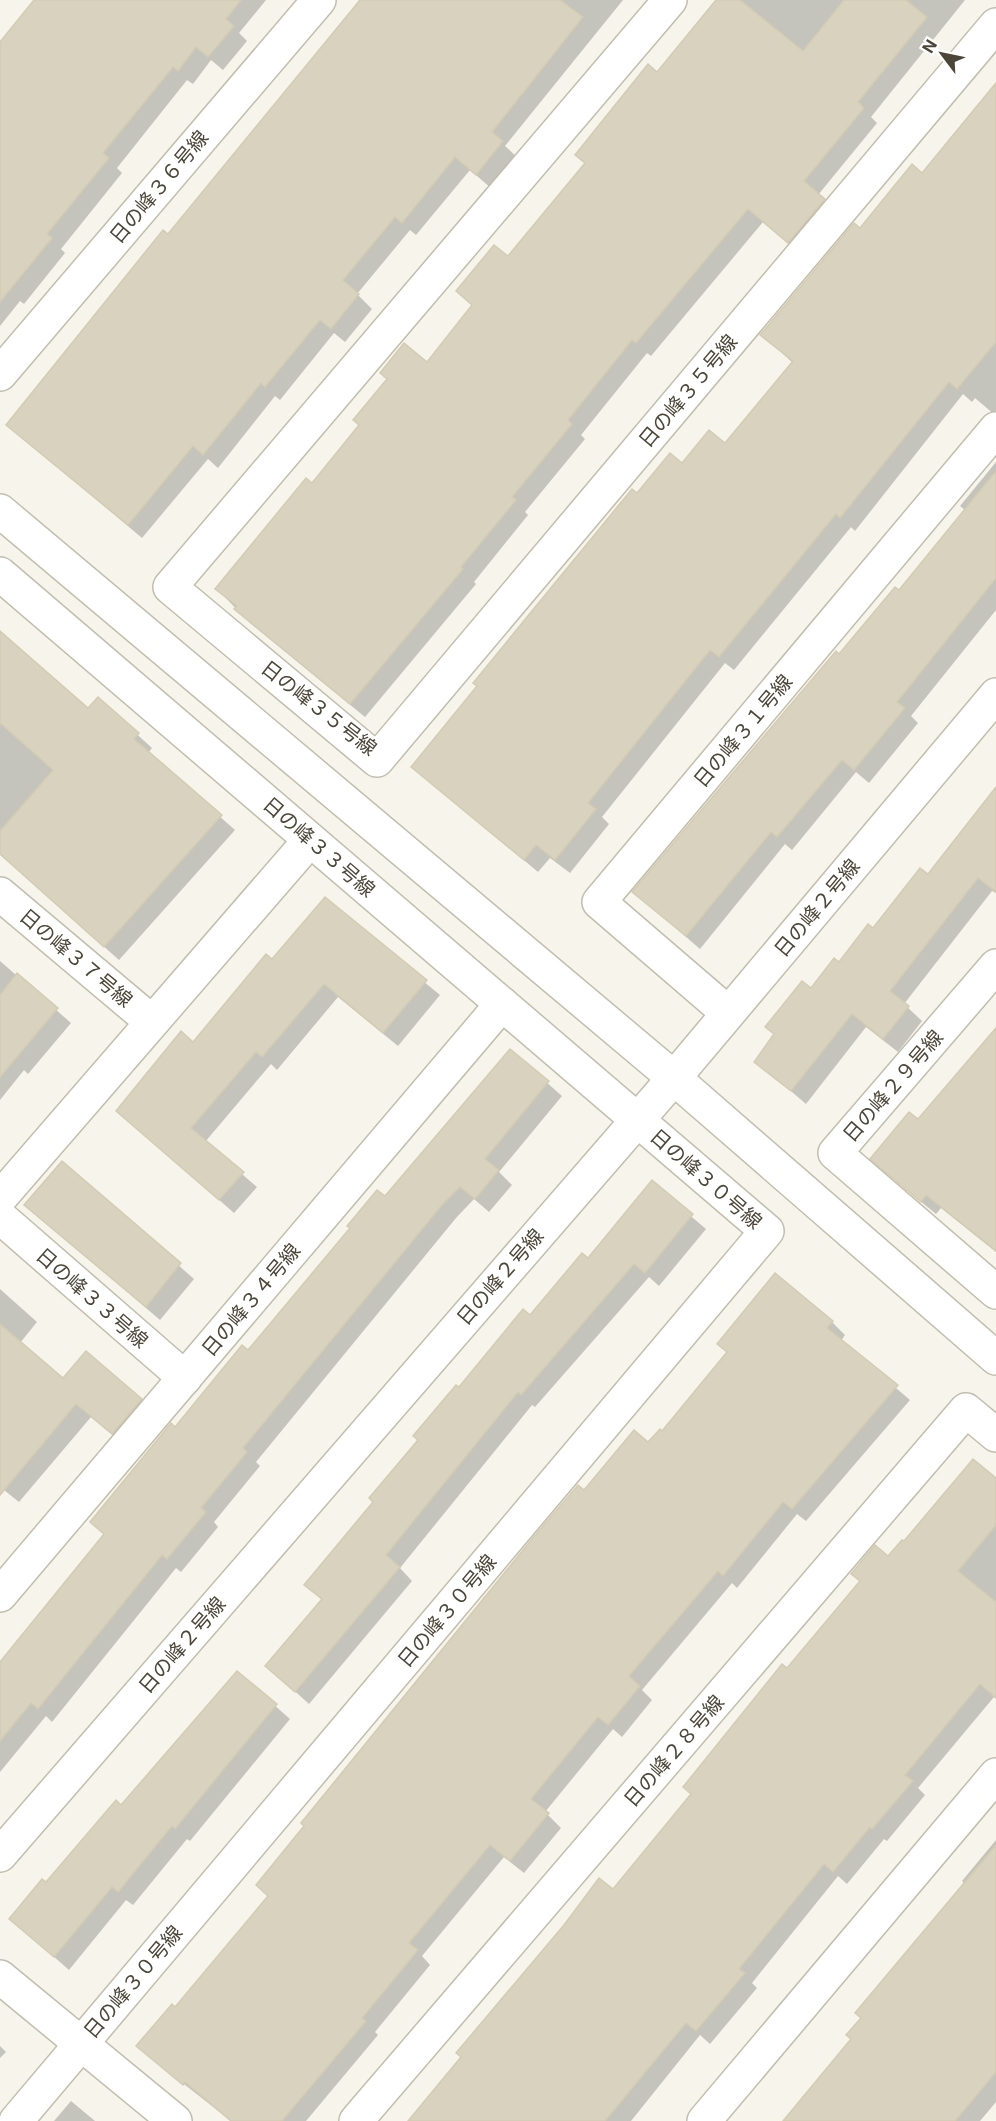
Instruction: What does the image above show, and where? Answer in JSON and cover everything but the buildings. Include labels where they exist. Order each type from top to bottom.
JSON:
[{"type":"street","name":"日の峰３６号線","points":[[0,374],[319,0]]},
{"type":"street","name":"日の峰３５号線","points":[[670,0],[170,587],[377,760],[996,25]]},
{"type":"street","name":"日の峰３１号線","points":[[728,1013],[599,902],[996,429]]},
{"type":"street","points":[[0,512],[674,1078],[996,1358]]},
{"type":"street","name":"日の峰３３号線","points":[[0,574],[637,1119]]},
{"type":"street","name":"日の峰２号線","points":[[0,1855],[674,1078],[996,695]]},
{"type":"street","points":[[0,1198],[310,840]]},
{"type":"street","name":"日の峰３７号線","points":[[0,894],[152,1022]]},
{"type":"street","name":"日の峰２９号線","points":[[996,966],[835,1153],[996,1292]]},
{"type":"street","name":"日の峰３４号線","points":[[0,1595],[502,1004]]},
{"type":"street","name":"日の峰３０号線","points":[[16,2121],[767,1231],[637,1119]]},
{"type":"street","name":"日の峰３３号線","points":[[0,1218],[185,1378]]},
{"type":"street","name":"日の峰２８号線","points":[[356,2121],[966,1410],[996,1435]]},
{"type":"street","points":[[705,2121],[996,1775]]},
{"type":"street","points":[[0,1977],[175,2121]]}]
